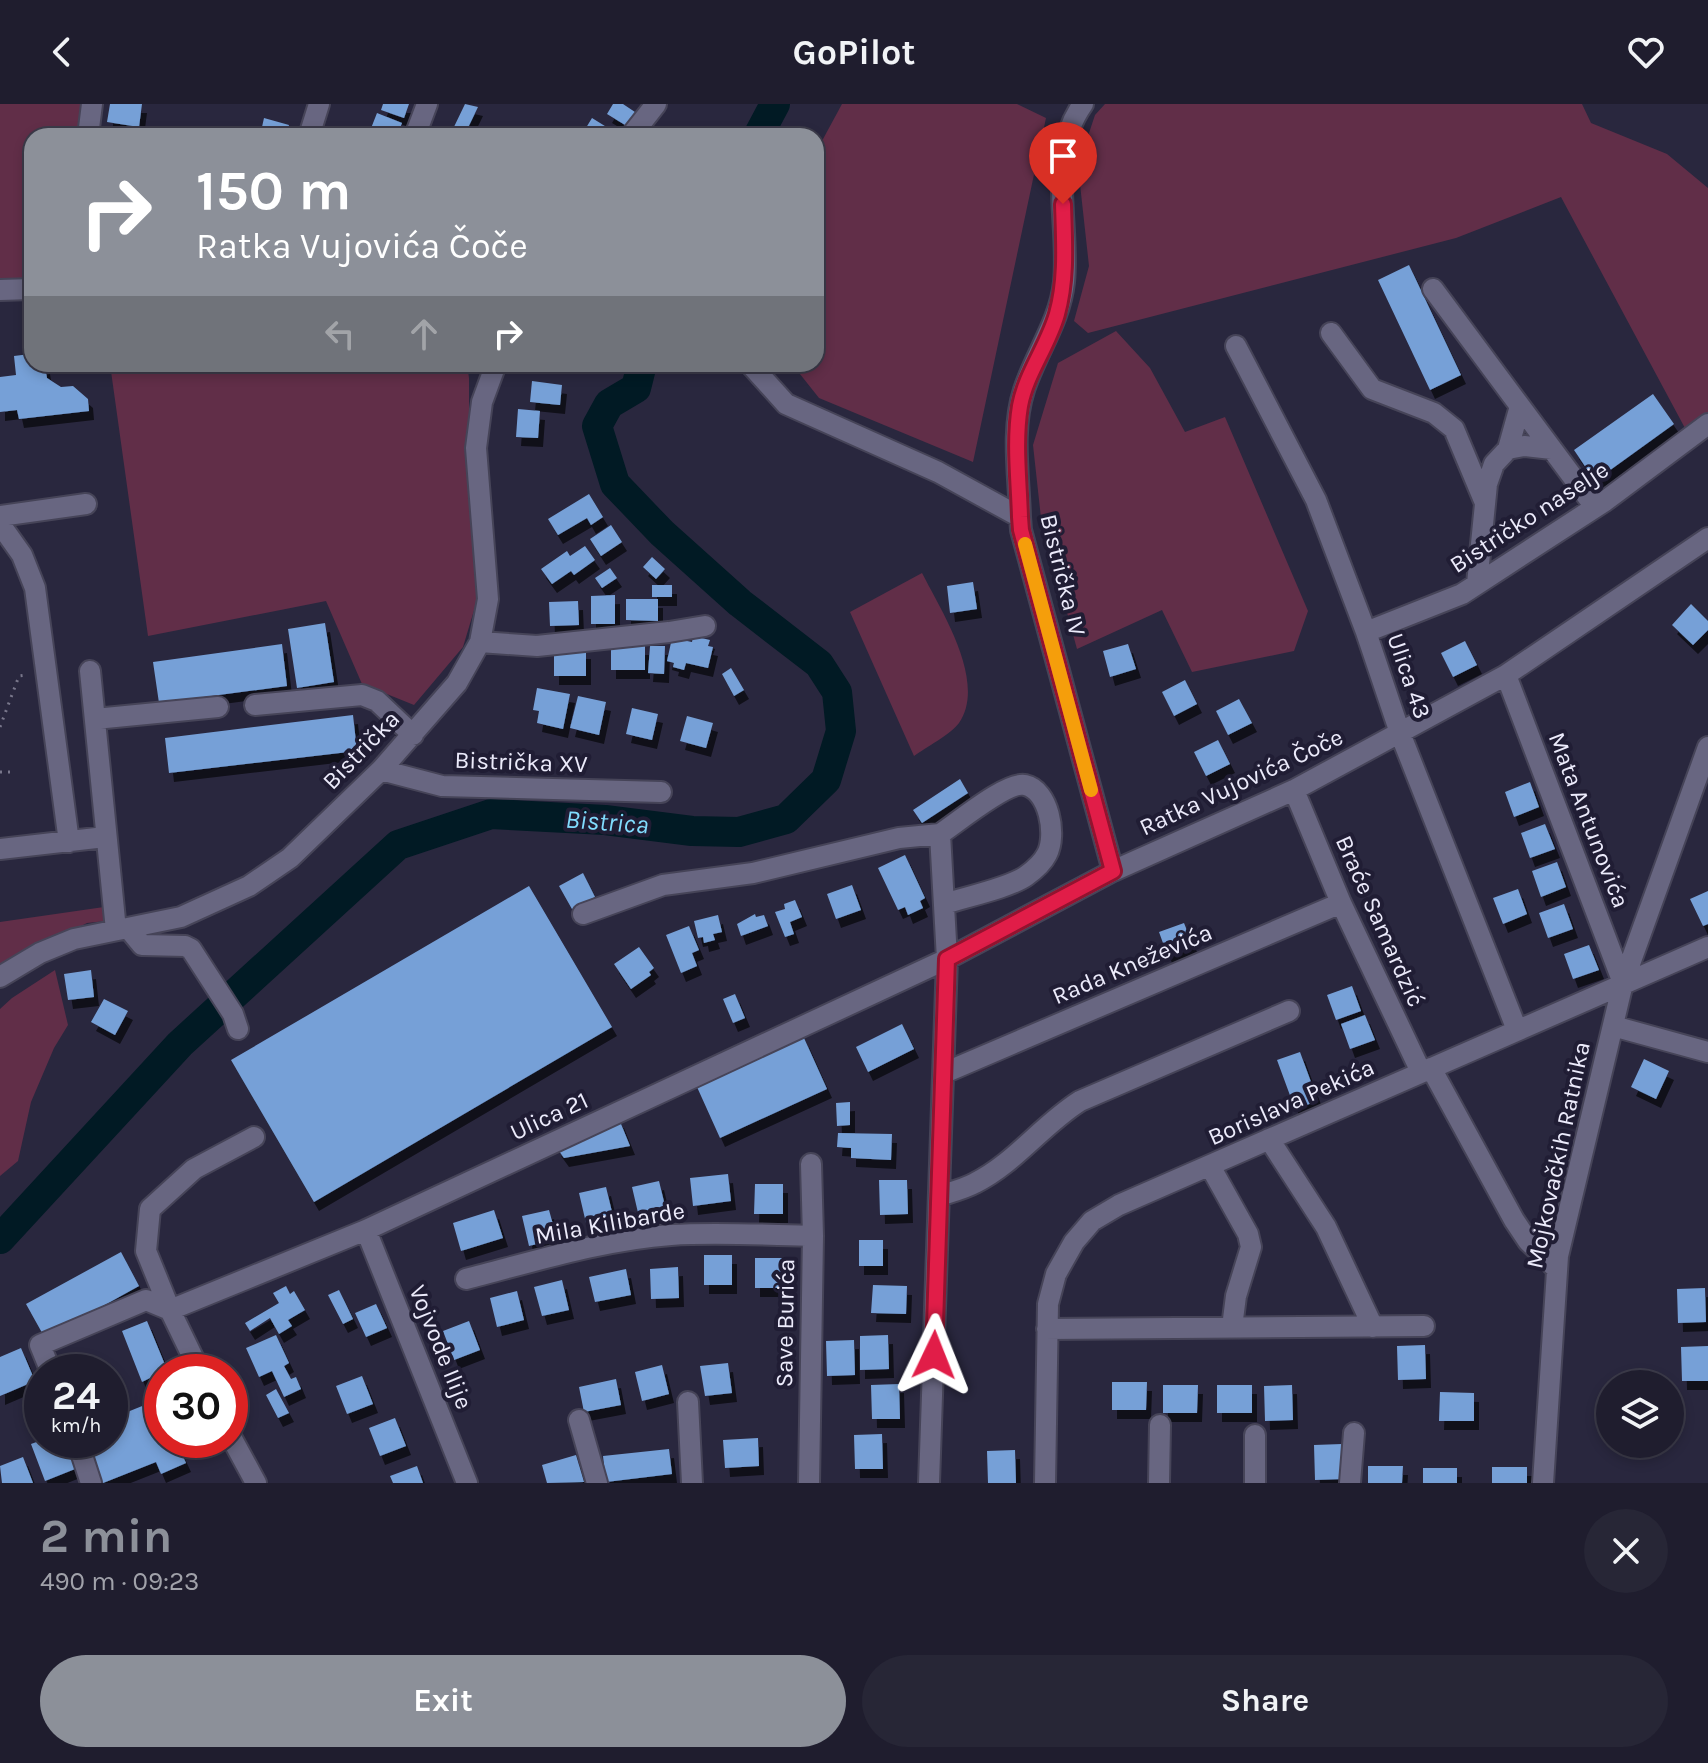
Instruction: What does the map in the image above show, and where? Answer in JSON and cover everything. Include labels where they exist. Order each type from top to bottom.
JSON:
[{"type":"street","points":[[89,128],[92,104]]},
{"type":"street","points":[[312,128],[319,104]]},
{"type":"street","points":[[418,128],[427,104]]},
{"type":"street","points":[[637,128],[656,104]]},
{"type":"street","name":"Bistrička IV","points":[[1083,104],[1072,121],[1064,146],[1064,282],[1057,317],[1024,389],[1020,406],[1017,437],[1020,517],[1113,871]]},
{"type":"street","points":[[0,290],[24,289]]},
{"type":"street","points":[[1433,289],[1595,507]]},
{"type":"street","points":[[1331,333],[1372,389],[1434,413],[1454,429],[1485,503]]},
{"type":"street","name":"Ulica 43","points":[[1236,346],[1316,500],[1400,733],[1517,1030]]},
{"type":"street","name":"Bistrička","points":[[0,977],[40,953],[74,939],[181,917],[249,886],[290,858],[381,770],[457,683],[480,642],[488,599],[476,448],[482,402],[493,372]]},
{"type":"street","points":[[757,372],[786,404],[938,472],[1020,517]]},
{"type":"street","points":[[1477,584],[1487,484],[1494,464],[1508,449],[1520,406]]},
{"type":"street","name":"Bistričko naselje","points":[[1366,632],[1462,594],[1595,507],[1708,424]]},
{"type":"street","points":[[1508,449],[1524,446],[1552,449]]},
{"type":"street","points":[[0,516],[86,504]]},
{"type":"street","points":[[0,524],[22,555],[35,588],[69,842]]},
{"type":"street","name":"Ratka Vujovića Čoče","points":[[947,959],[1113,871],[1294,790],[1506,675],[1708,538]]},
{"type":"street","points":[[480,642],[537,646],[705,626]]},
{"type":"street","points":[[90,671],[105,837],[122,929],[142,945],[185,946],[191,949],[236,1021]]},
{"type":"street","name":"Mata Antunovića","points":[[1506,675],[1623,983]]},
{"type":"street","points":[[255,705],[362,695],[377,701],[413,735]]},
{"type":"street","points":[[95,719],[218,707]]},
{"type":"street","name":"Mojkovačkih Ratnika","points":[[1543,1483],[1558,1256],[1623,983],[1708,747]]},
{"type":"street","name":"Bistrička XV","points":[[381,770],[442,786],[661,792]]},
{"type":"street","points":[[583,914],[663,885],[753,873],[899,838],[940,834],[1009,787],[1024,785],[1036,791],[1052,824],[1047,854],[1024,878],[944,904]]},
{"type":"street","name":"Braće Samardzić","points":[[1294,790],[1341,903],[1426,1070],[1514,1220],[1528,1241],[1557,1269]]},
{"type":"street","points":[[929,1483],[947,959],[940,834]]},
{"type":"street","points":[[0,849],[105,837]]},
{"type":"street","name":"Rada Kneževića","points":[[944,1073],[1341,903]]},
{"type":"street","name":"Borislava Pekića","points":[[1045,1483],[1048,1304],[1056,1274],[1074,1242],[1092,1221],[1119,1205],[1708,947]]},
{"type":"street","name":"Ulica 21","points":[[170,1310],[366,1230],[947,959]]},
{"type":"street","points":[[939,1196],[974,1184],[1000,1167],[1060,1114],[1080,1101],[1289,1011]]},
{"type":"street","points":[[1613,1026],[1708,1052]]},
{"type":"street","points":[[191,1354],[146,1251],[150,1209],[194,1169],[254,1137]]},
{"type":"street","points":[[1269,1139],[1326,1227],[1373,1327]]},
{"type":"street","name":"Save Burića","points":[[809,1483],[813,1236],[811,1164]]},
{"type":"street","points":[[1210,1166],[1248,1234],[1251,1247],[1236,1296],[1232,1327]]},
{"type":"street","name":"Vojvode Ilije","points":[[366,1230],[467,1483]]},
{"type":"street","name":"Mila Kilibarde","points":[[466,1279],[593,1248],[668,1235],[813,1236]]},
{"type":"street","points":[[44,1354],[40,1345],[146,1300],[170,1310]]},
{"type":"street","points":[[1047,1329],[1424,1326]]},
{"type":"street","points":[[688,1402],[692,1483]]},
{"type":"street","points":[[579,1420],[597,1483]]},
{"type":"street","points":[[1159,1483],[1160,1425]]},
{"type":"street","points":[[1350,1483],[1354,1433]]},
{"type":"street","points":[[1255,1435],[1255,1483]]},
{"type":"street","points":[[83,1458],[91,1483]]},
{"type":"street","points":[[242,1458],[256,1483]]},
{"type":"path","points":[[0,727],[19,676],[46,672]]},
{"type":"path","points":[[0,772],[12,772]]},
{"type":"shaded area","points":[[0,104],[82,104],[80,128],[24,128],[24,280],[0,280]]},
{"type":"shaded area","points":[[842,104],[1017,104],[1046,118],[973,462],[819,398],[798,372],[824,372],[824,137]]},
{"type":"shaded area","points":[[1105,104],[1582,104],[1591,123],[1667,154],[1708,188],[1708,413],[1686,430],[1561,197],[1456,238],[1088,333],[1074,321],[1089,266],[1078,166],[1095,115]]},
{"type":"shaded area","points":[[1116,331],[1150,368],[1185,432],[1225,417],[1308,611],[1294,651],[1192,672],[1162,610],[1077,649],[1041,518],[1033,445],[1058,363]]},
{"type":"shaded area","points":[[111,372],[468,372],[469,475],[478,597],[463,647],[414,705],[362,684],[326,601],[148,636]]},
{"type":"shaded area","points":[[922,573],[958,647],[968,688],[966,706],[959,723],[914,756],[850,612]]},
{"type":"shaded area","points":[[104,907],[106,921],[87,923],[0,967],[0,922]]},
{"type":"shaded area","points":[[55,970],[68,1025],[54,1048],[31,1102],[18,1161],[0,1176],[0,1009]]},
{"type":"building","points":[[110,104],[142,104],[139,127],[107,122]]},
{"type":"building","points":[[383,104],[409,104],[404,118],[381,110]]},
{"type":"building","points":[[465,104],[478,107],[468,128],[453,128]]},
{"type":"building","points":[[613,104],[623,104],[638,114],[630,128],[607,114]]},
{"type":"building","points":[[377,113],[402,123],[400,128],[371,128]]},
{"type":"building","points":[[264,118],[289,125],[288,128],[262,128]]},
{"type":"building","points":[[592,118],[608,128],[586,128]]},
{"type":"building","points":[[1409,265],[1461,375],[1430,390],[1378,280]]},
{"type":"building","points":[[24,355],[24,372],[46,372],[47,378],[61,387],[73,386],[88,399],[89,411],[19,419],[17,410],[0,412],[0,377],[16,375],[14,356]]},
{"type":"building","points":[[532,381],[562,385],[560,405],[530,402]]},
{"type":"building","points":[[1653,394],[1674,424],[1595,481],[1574,450]]},
{"type":"building","points":[[518,409],[540,411],[538,438],[516,437]]},
{"type":"building","points":[[589,494],[603,517],[591,525],[587,518],[558,535],[548,519]]},
{"type":"building","points":[[611,525],[622,542],[601,556],[590,539]]},
{"type":"building","points":[[585,546],[595,560],[574,575],[571,571],[552,584],[541,569],[567,551],[570,556]]},
{"type":"building","points":[[652,557],[665,569],[656,579],[643,567]]},
{"type":"building","points":[[610,568],[617,578],[602,588],[595,578]]},
{"type":"building","points":[[973,582],[977,609],[950,613],[947,586]]},
{"type":"building","points":[[652,585],[672,585],[672,597],[652,597]]},
{"type":"building","points":[[615,595],[615,624],[591,624],[591,596]]},
{"type":"building","points":[[626,599],[658,599],[658,621],[626,620]]},
{"type":"building","points":[[578,601],[579,625],[550,626],[549,602]]},
{"type":"building","points":[[1691,604],[1708,621],[1708,630],[1693,645],[1672,625]]},
{"type":"building","points":[[325,623],[334,682],[297,688],[288,629]]},
{"type":"building","points":[[693,636],[710,640],[708,646],[713,647],[708,668],[686,663],[684,670],[673,667],[674,663],[667,661],[672,638],[692,642]]},
{"type":"building","points":[[1465,641],[1477,665],[1453,677],[1441,653]]},
{"type":"building","points":[[282,644],[287,686],[159,703],[153,662]]},
{"type":"building","points":[[1128,644],[1136,669],[1110,677],[1103,651]]},
{"type":"building","points":[[611,646],[645,646],[645,670],[611,670]]},
{"type":"building","points":[[650,646],[665,646],[664,674],[648,673]]},
{"type":"building","points":[[554,650],[586,650],[586,676],[554,676]]},
{"type":"building","points":[[731,668],[744,690],[734,696],[722,674]]},
{"type":"building","points":[[1185,680],[1197,704],[1174,716],[1162,692]]},
{"type":"building","points":[[537,688],[570,694],[563,729],[537,723],[539,711],[533,710]]},
{"type":"building","points":[[578,696],[606,702],[599,735],[570,728]]},
{"type":"building","points":[[1239,699],[1252,723],[1228,735],[1216,711]]},
{"type":"building","points":[[632,708],[658,714],[652,740],[626,734]]},
{"type":"building","points":[[353,715],[357,751],[169,773],[165,738]]},
{"type":"building","points":[[687,716],[713,723],[706,748],[680,741]]},
{"type":"building","points":[[1218,740],[1230,764],[1206,776],[1194,752]]},
{"type":"building","points":[[960,779],[968,793],[922,823],[913,810]]},
{"type":"building","points":[[1530,782],[1539,807],[1514,817],[1505,792]]},
{"type":"building","points":[[1545,824],[1555,849],[1530,858],[1521,833]]},
{"type":"building","points":[[905,855],[925,898],[920,901],[923,908],[908,915],[905,907],[898,910],[878,868]]},
{"type":"building","points":[[1557,862],[1566,887],[1541,897],[1532,871]]},
{"type":"building","points":[[583,873],[595,897],[572,909],[559,886]]},
{"type":"building","points":[[852,885],[861,910],[836,919],[827,894]]},
{"type":"building","points":[[529,886],[612,1027],[314,1202],[231,1060]]},
{"type":"building","points":[[1518,889],[1527,914],[1503,924],[1493,898]]},
{"type":"building","points":[[1708,891],[1708,924],[1703,926],[1690,899]]},
{"type":"building","points":[[795,900],[802,917],[790,922],[794,934],[785,937],[775,912],[785,909],[784,904]]},
{"type":"building","points":[[1564,904],[1573,929],[1548,938],[1539,913]]},
{"type":"building","points":[[755,914],[756,917],[764,915],[768,926],[741,936],[737,924]]},
{"type":"building","points":[[718,915],[722,932],[713,934],[715,940],[704,943],[703,937],[698,938],[694,921]]},
{"type":"building","points":[[1184,923],[1194,948],[1168,957],[1159,932]]},
{"type":"building","points":[[689,926],[699,950],[692,953],[697,966],[681,973],[666,935]]},
{"type":"building","points":[[1589,945],[1599,970],[1573,979],[1564,954]]},
{"type":"building","points":[[639,947],[654,968],[649,972],[651,975],[631,989],[614,964]]},
{"type":"building","points":[[91,970],[94,997],[68,1000],[64,974]]},
{"type":"building","points":[[1352,986],[1361,1011],[1336,1020],[1327,995]]},
{"type":"building","points":[[735,994],[745,1018],[733,1023],[723,999]]},
{"type":"building","points":[[104,999],[128,1011],[115,1035],[91,1022]]},
{"type":"building","points":[[1365,1015],[1375,1040],[1350,1049],[1341,1024]]},
{"type":"building","points":[[902,1024],[914,1049],[868,1072],[856,1047]]},
{"type":"building","points":[[804,1038],[827,1089],[720,1138],[697,1087]]},
{"type":"building","points":[[1300,1052],[1318,1101],[1295,1109],[1277,1060]]},
{"type":"building","points":[[1644,1059],[1669,1071],[1656,1099],[1631,1087]]},
{"type":"building","points":[[850,1102],[850,1125],[837,1126],[836,1103]]},
{"type":"building","points":[[619,1119],[630,1146],[564,1158],[556,1147]]},
{"type":"building","points":[[838,1133],[892,1134],[891,1160],[851,1158],[851,1148],[837,1147]]},
{"type":"building","points":[[728,1174],[731,1201],[693,1206],[690,1178]]},
{"type":"building","points":[[879,1180],[907,1180],[908,1214],[880,1215]]},
{"type":"building","points":[[659,1181],[666,1210],[639,1217],[632,1187]]},
{"type":"building","points":[[755,1184],[783,1184],[783,1214],[754,1214]]},
{"type":"building","points":[[606,1187],[613,1216],[586,1223],[579,1193]]},
{"type":"building","points":[[494,1210],[503,1238],[461,1251],[453,1223]]},
{"type":"building","points":[[549,1210],[557,1239],[529,1246],[522,1216]]},
{"type":"building","points":[[859,1240],[883,1240],[883,1266],[859,1266]]},
{"type":"building","points":[[121,1252],[139,1286],[45,1338],[26,1304]]},
{"type":"building","points":[[704,1255],[732,1255],[732,1285],[704,1285]]},
{"type":"building","points":[[755,1258],[783,1258],[783,1288],[755,1288]]},
{"type":"building","points":[[678,1267],[679,1298],[651,1299],[650,1269]]},
{"type":"building","points":[[626,1269],[631,1295],[595,1302],[589,1277]]},
{"type":"building","points":[[562,1280],[569,1310],[542,1316],[534,1287]]},
{"type":"building","points":[[873,1285],[907,1286],[906,1314],[871,1313]]},
{"type":"building","points":[[286,1286],[290,1294],[294,1291],[305,1310],[288,1320],[292,1326],[279,1334],[270,1318],[250,1331],[245,1323],[279,1303],[273,1293]]},
{"type":"building","points":[[1705,1288],[1706,1322],[1678,1323],[1677,1289]]},
{"type":"building","points":[[339,1290],[353,1319],[343,1324],[328,1295]]},
{"type":"building","points":[[517,1291],[524,1320],[497,1327],[490,1298]]},
{"type":"building","points":[[376,1304],[387,1328],[366,1337],[355,1313]]},
{"type":"building","points":[[147,1321],[161,1354],[144,1354],[142,1382],[122,1331]]},
{"type":"building","points":[[469,1321],[480,1350],[454,1360],[443,1331]]},
{"type":"building","points":[[276,1335],[289,1363],[284,1366],[291,1379],[296,1377],[301,1389],[284,1397],[272,1371],[259,1377],[246,1348]]},
{"type":"building","points":[[888,1335],[889,1369],[860,1370],[860,1336]]},
{"type":"building","points":[[854,1340],[855,1375],[827,1376],[826,1341]]},
{"type":"building","points":[[1425,1345],[1426,1379],[1398,1380],[1397,1346]]},
{"type":"building","points":[[1708,1346],[1708,1381],[1684,1381],[1681,1347]]},
{"type":"building","points":[[21,1348],[24,1355],[24,1386],[0,1396],[0,1357]]},
{"type":"building","points":[[728,1363],[732,1393],[705,1396],[700,1366]]},
{"type":"building","points":[[662,1365],[669,1394],[642,1401],[635,1372]]},
{"type":"building","points":[[362,1376],[373,1404],[347,1414],[336,1386]]},
{"type":"building","points":[[616,1379],[621,1405],[584,1412],[579,1387]]},
{"type":"building","points":[[1112,1382],[1147,1382],[1146,1410],[1112,1410]]},
{"type":"building","points":[[899,1384],[900,1419],[872,1419],[871,1385]]},
{"type":"building","points":[[1163,1385],[1198,1385],[1197,1413],[1163,1413]]},
{"type":"building","points":[[1217,1385],[1252,1385],[1252,1413],[1217,1413]]},
{"type":"building","points":[[1292,1385],[1293,1420],[1265,1421],[1264,1386]]},
{"type":"building","points":[[276,1389],[289,1413],[278,1418],[266,1395]]},
{"type":"building","points":[[1440,1392],[1474,1393],[1474,1421],[1439,1421]]},
{"type":"building","points":[[144,1405],[144,1458],[184,1458],[186,1463],[161,1474],[156,1462],[97,1483],[87,1458],[128,1458],[128,1412]]},
{"type":"building","points":[[395,1418],[406,1446],[380,1456],[369,1428]]},
{"type":"building","points":[[882,1434],[883,1469],[855,1469],[854,1435]]},
{"type":"building","points":[[758,1438],[759,1466],[725,1468],[723,1440]]},
{"type":"building","points":[[1342,1444],[1343,1479],[1315,1480],[1314,1445]]},
{"type":"building","points":[[669,1449],[672,1474],[606,1482],[603,1456]]},
{"type":"building","points":[[1015,1450],[1016,1483],[988,1483],[987,1451]]},
{"type":"building","points":[[576,1455],[584,1482],[547,1483],[542,1465]]},
{"type":"building","points":[[23,1457],[33,1483],[2,1483],[0,1466]]},
{"type":"building","points":[[36,1458],[82,1458],[85,1465],[45,1481]]},
{"type":"building","points":[[417,1466],[423,1483],[393,1483],[390,1476]]},
{"type":"building","points":[[1368,1466],[1403,1466],[1402,1483],[1368,1483]]},
{"type":"building","points":[[1492,1467],[1527,1467],[1527,1483],[1492,1483]]},
{"type":"building","points":[[1423,1468],[1457,1468],[1457,1483],[1423,1483]]},
{"type":"waterway","name":"Bistrica","points":[[762,128],[775,104]]},
{"type":"waterway","name":"Bistrica","points":[[0,1239],[180,1044],[398,845],[491,814],[605,820],[692,831],[739,832],[786,819],[826,780],[841,731],[837,692],[819,664],[740,603],[662,533],[615,484],[597,426],[609,404],[636,388],[640,372]]},
{"type":"slow traffic","points":[[1025,544],[1091,790]]},
{"type":"route","points":[[934,1355],[947,959],[1113,871],[1020,517],[1017,437],[1020,406],[1024,389],[1057,317],[1064,282],[1063,204]]}]
